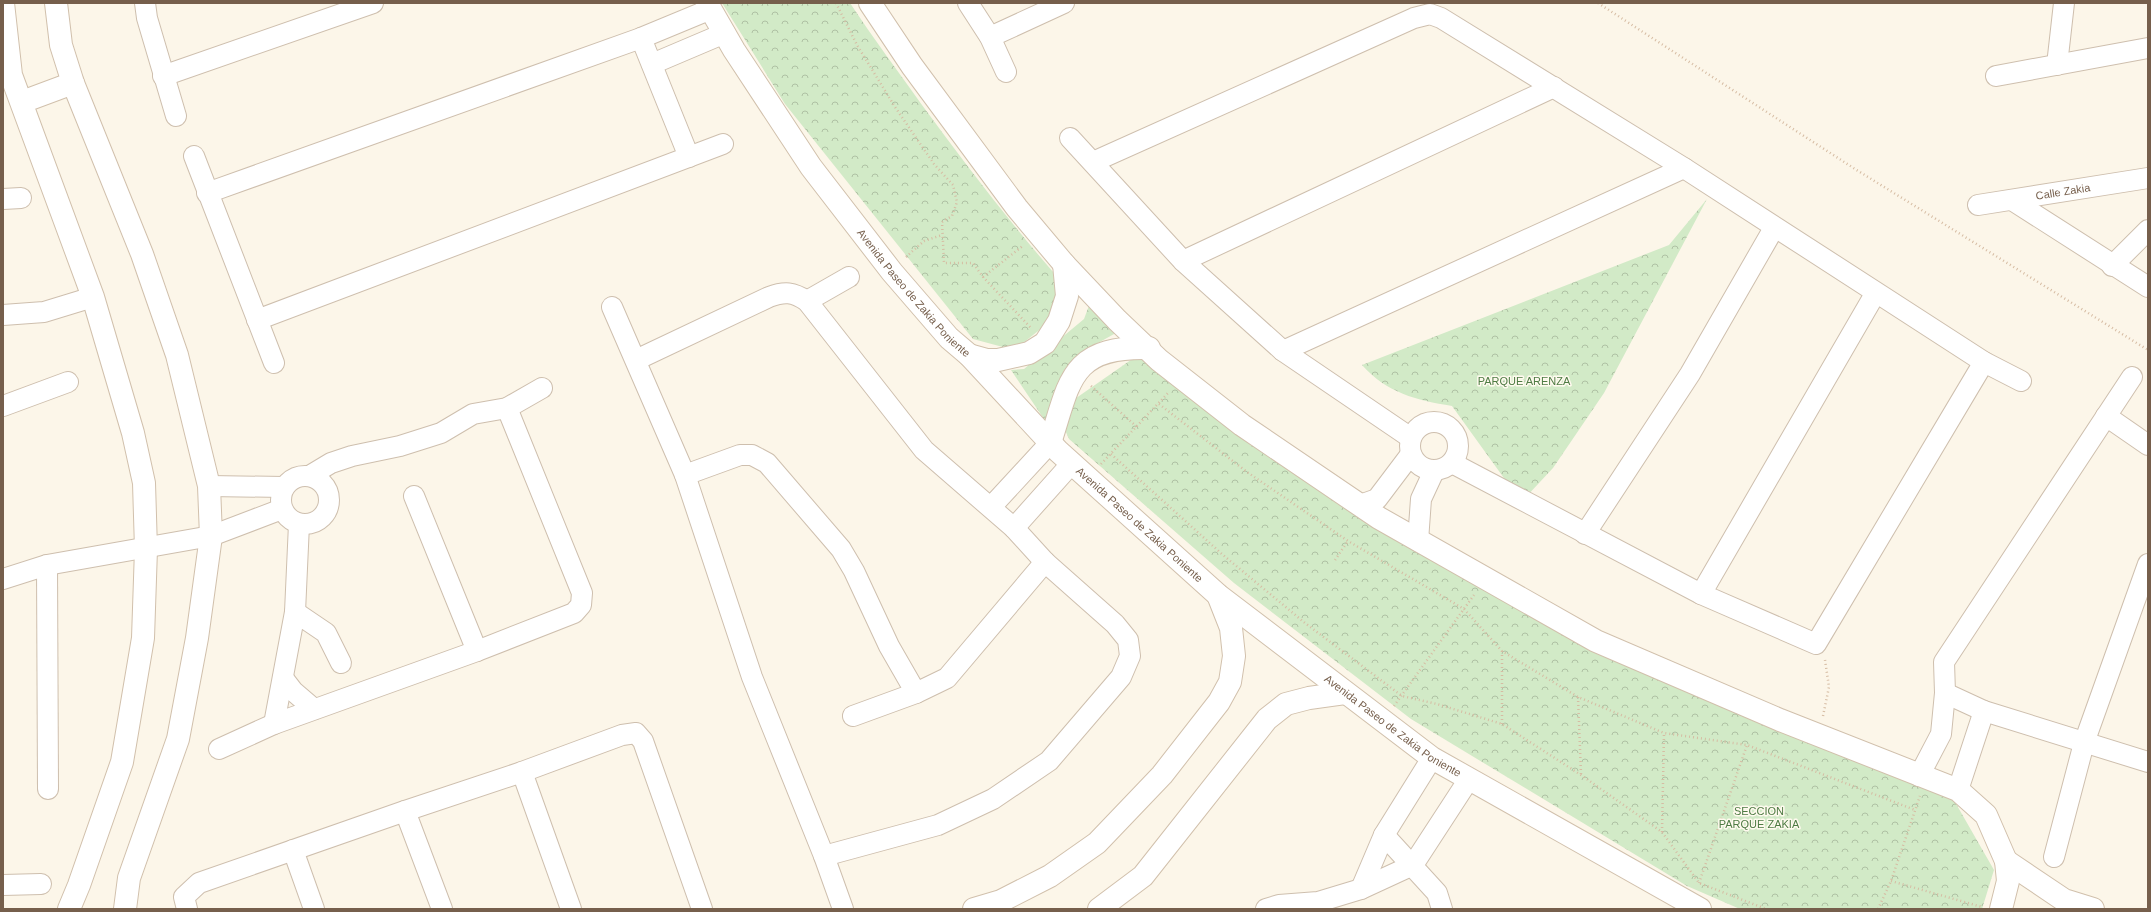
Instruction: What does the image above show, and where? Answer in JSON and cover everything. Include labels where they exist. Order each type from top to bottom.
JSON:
[{"type":"street","points":[[3,3],[11,75],[93,297],[133,433],[144,483],[146,549],[143,638],[122,762],[79,885],[69,909]]},
{"type":"street","points":[[56,3],[61,45],[73,83],[142,254],[177,354],[209,486],[211,536],[197,638],[178,739],[129,878],[125,909]]},
{"type":"street","points":[[145,3],[147,18],[176,116]]},
{"type":"street","points":[[163,76],[373,3]]},
{"type":"street","points":[[870,3],[912,66],[1038,234],[1117,320],[1149,348],[1159,360],[1242,425],[1360,506],[1418,541],[1596,641],[1816,735],[1958,790],[1986,815],[2006,861],[2008,881],[1992,908]]},
{"type":"street","points":[[968,3],[990,37],[1006,72]]},
{"type":"street","points":[[990,37],[1064,3]]},
{"type":"street","points":[[2057,64],[2064,3]]},
{"type":"street","points":[[207,194],[641,38],[709,6]]},
{"type":"street","name":"Avenida Paseo de Zakia Poniente","points":[[709,6],[811,167],[892,272],[949,338],[969,354],[1050,443],[1218,595],[1432,758],[1700,909]]},
{"type":"street","points":[[1093,162],[1414,18],[1430,14],[1441,18],[1554,87],[1684,168],[1876,294],[1984,362],[2021,381]]},
{"type":"street","points":[[652,64],[725,33]]},
{"type":"street","points":[[641,38],[689,157]]},
{"type":"street","points":[[1996,76],[2148,48]]},
{"type":"street","points":[[22,102],[73,83]]},
{"type":"street","points":[[1183,261],[1554,87]]},
{"type":"street","points":[[1070,138],[1183,261],[1284,350],[1411,446],[1416,462],[1424,468],[1443,467],[1585,534],[1701,594],[1816,644],[1984,362]]},
{"type":"street","points":[[257,320],[723,144]]},
{"type":"street","points":[[194,156],[207,194],[274,363]]},
{"type":"street","points":[[1284,350],[1684,168]]},
{"type":"street","name":"Calle Zakia","points":[[1978,205],[2148,178]]},
{"type":"street","points":[[2012,200],[2148,288]]},
{"type":"street","points":[[1585,534],[1690,374],[1774,228]]},
{"type":"street","points":[[2112,266],[2148,230]]},
{"type":"street","points":[[969,354],[987,360],[998,360],[1029,353],[1045,343],[1059,321],[1067,296],[1064,264]]},
{"type":"street","points":[[807,301],[849,277]]},
{"type":"street","points":[[636,360],[782,292],[794,293],[807,301],[924,450],[1014,528],[1045,562],[1116,624],[1128,640],[1130,656],[1121,677],[1049,761],[993,799],[938,825],[824,856]]},
{"type":"street","points":[[1701,594],[1876,294]]},
{"type":"street","points":[[3,315],[44,312],[93,297]]},
{"type":"street","points":[[612,307],[685,475],[752,677],[824,856],[843,909]]},
{"type":"street","points":[[991,507],[1050,443],[1062,400],[1076,372],[1087,361],[1107,352],[1124,349],[1149,348]]},
{"type":"street","points":[[1923,777],[1941,734],[1945,693],[1944,662],[2132,377]]},
{"type":"street","points":[[3,406],[68,382]]},
{"type":"street","points":[[311,475],[324,483],[330,497],[326,512],[315,522],[299,524],[289,519],[282,509],[280,498],[284,487],[295,477],[311,475],[331,463],[352,456],[400,446],[441,433],[473,414],[507,408],[542,388]]},
{"type":"street","points":[[219,749],[274,724],[477,651],[574,613],[581,605],[582,593],[507,408]]},
{"type":"street","points":[[2106,416],[2148,445]]},
{"type":"street","points":[[1360,506],[1377,499],[1411,446],[1416,430],[1424,424],[1434,421],[1443,423],[1452,428],[1457,436],[1459,446],[1458,455],[1443,467],[1421,499],[1418,541]]},
{"type":"street","points":[[685,475],[740,455],[752,455],[767,463],[841,550],[854,571],[888,646],[916,693]]},
{"type":"street","points":[[1014,528],[1072,463]]},
{"type":"street","points":[[209,486],[284,487]]},
{"type":"street","points":[[414,496],[477,651]]},
{"type":"street","points":[[3,579],[47,565],[146,549],[211,536],[282,509]]},
{"type":"street","points":[[274,724],[295,612],[299,524]]},
{"type":"street","points":[[853,716],[916,693],[948,678],[1045,562]]},
{"type":"street","points":[[2054,857],[2084,743],[2148,564]]},
{"type":"street","points":[[47,565],[48,789]]},
{"type":"street","points":[[974,909],[1001,901],[1050,876],[1097,844],[1162,775],[1214,708],[1230,682],[1234,656],[1231,628],[1218,595]]},
{"type":"street","points":[[295,612],[326,633],[340,664]]},
{"type":"street","points":[[283,678],[293,691],[314,709]]},
{"type":"street","points":[[1099,909],[1142,876],[1267,719],[1286,704],[1309,698],[1345,693]]},
{"type":"street","points":[[1945,693],[1984,711],[2148,762]]},
{"type":"street","points":[[1958,790],[1984,711]]},
{"type":"street","points":[[187,909],[184,897],[199,883],[522,772],[622,735],[636,733],[643,741],[702,909]]},
{"type":"street","points":[[1361,889],[1384,835],[1432,758]]},
{"type":"street","points":[[522,772],[571,909]]},
{"type":"street","points":[[1266,909],[1279,905],[1319,906],[1361,889],[1413,865],[1469,779]]},
{"type":"street","points":[[405,811],[442,909]]},
{"type":"street","points":[[1384,835],[1437,893],[1442,909]]},
{"type":"street","points":[[293,850],[314,909]]},
{"type":"street","points":[[2006,861],[2064,900],[2092,909]]},
{"type":"street","points":[[3,885],[40,884]]},
{"type":"path","points":[[836,3],[857,45],[895,107],[934,164],[953,185],[957,202],[952,216],[942,222],[944,262],[973,263],[983,277],[1045,343]]},
{"type":"path","points":[[1598,3],[1855,169],[2148,350]]},
{"type":"path","points":[[983,277],[1038,234]]},
{"type":"path","points":[[892,272],[924,241],[942,235]]},
{"type":"path","points":[[1076,372],[1137,427]]},
{"type":"path","points":[[1088,477],[1159,404],[1182,378]]},
{"type":"path","points":[[1159,404],[1247,472],[1348,541],[1464,609],[1502,651],[1578,697],[1664,732],[1747,745],[1915,810]]},
{"type":"path","points":[[1111,454],[1223,555],[1305,623],[1402,696],[1436,704],[1502,724],[1581,775],[1662,832],[1699,883],[1766,909]]},
{"type":"path","points":[[1335,560],[1348,541]]},
{"type":"path","points":[[1382,720],[1402,696],[1485,578]]},
{"type":"path","points":[[1816,644],[1827,663],[1829,687],[1816,735]]},
{"type":"path","points":[[1502,651],[1502,724]]},
{"type":"path","points":[[1578,697],[1581,775]]},
{"type":"path","points":[[1662,832],[1664,732]]},
{"type":"path","points":[[1699,883],[1747,745]]},
{"type":"path","points":[[1878,909],[1891,881],[1915,810],[1923,777]]},
{"type":"path","points":[[1891,881],[1992,908]]},
{"type":"green space","points":[[722,3],[850,3],[955,150],[1006,216],[1060,280],[1052,320],[1014,350],[973,339],[785,104]]},
{"type":"green space","name":"PARQUE ARENZA","points":[[1707,199],[1604,393],[1553,468],[1525,498],[1514,492],[1452,406],[1414,398],[1392,389],[1372,375],[1362,365],[1669,245]]},
{"type":"green space","points":[[1090,303],[1123,329],[1098,343],[1064,370],[1051,406],[1054,434],[1011,370],[1024,369],[1084,319]]},
{"type":"green space","name":"SECCION PARQUE ZAKIA","points":[[1138,355],[1336,498],[1597,654],[1951,795],[1994,870],[1982,909],[1740,909],[1687,886],[1411,719],[1234,583],[1069,439],[1061,421],[1069,403]]}]
